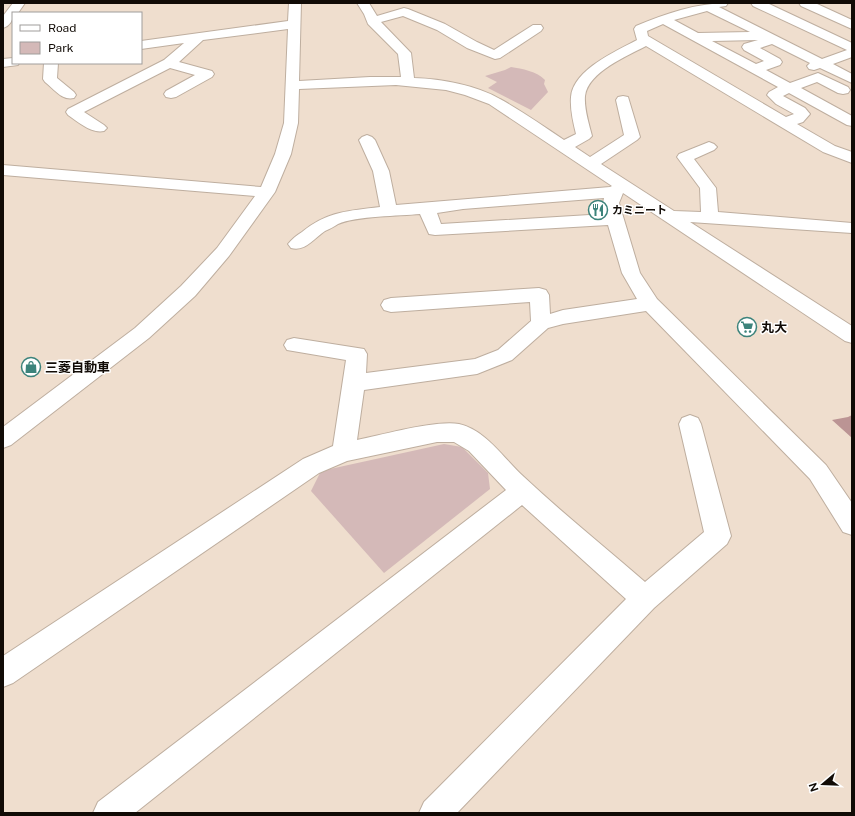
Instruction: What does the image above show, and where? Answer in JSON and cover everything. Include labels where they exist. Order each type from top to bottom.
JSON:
[{"type":"street","points":[[12,12],[19,3]]},
{"type":"street","points":[[3,439],[142,333],[188,291],[223,252],[267,192],[283,154],[292,123],[295,3]]},
{"type":"street","points":[[363,3],[370,13],[372,21],[404,53],[408,81]]},
{"type":"street","points":[[805,3],[852,25]]},
{"type":"street","points":[[711,20],[741,11]]},
{"type":"street","points":[[741,11],[753,29],[769,33],[835,56]]},
{"type":"street","points":[[680,61],[719,49],[730,37],[741,11]]},
{"type":"street","points":[[848,116],[812,127],[786,122],[748,91],[705,76],[646,41],[642,38],[640,29],[663,19],[741,11],[800,23],[852,48]]},
{"type":"street","points":[[3,24],[12,12]]},
{"type":"street","points":[[372,21],[404,12],[441,28],[472,45],[495,55],[537,28]]},
{"type":"street","points":[[663,19],[681,29],[730,37],[788,32],[800,23]]},
{"type":"street","points":[[142,45],[294,24]]},
{"type":"street","points":[[696,31],[719,49],[747,65],[776,81],[848,116]]},
{"type":"street","points":[[788,32],[791,38],[795,40],[809,43],[821,43],[827,46],[852,79]]},
{"type":"street","points":[[705,76],[747,65],[775,62],[749,47],[769,33]]},
{"type":"street","points":[[99,128],[73,112],[169,63],[199,37]]},
{"type":"street","points":[[562,147],[584,136],[578,95],[585,80],[597,69],[646,41]]},
{"type":"street","points":[[748,91],[835,56]]},
{"type":"street","points":[[169,63],[207,74],[172,94]]},
{"type":"street","points":[[50,64],[50,79],[69,95]]},
{"type":"street","points":[[796,91],[818,77],[842,90],[852,86]]},
{"type":"street","points":[[294,85],[408,81],[441,84],[477,93],[494,101],[589,164],[618,189],[670,216],[852,336]]},
{"type":"street","points":[[786,122],[798,118],[803,114],[798,110],[784,104],[774,95],[820,87],[846,100],[852,98]]},
{"type":"street","points":[[589,164],[632,137],[623,100]]},
{"type":"street","points":[[812,127],[829,149],[852,158]]},
{"type":"street","points":[[367,140],[380,171],[389,211]]},
{"type":"street","points":[[709,147],[685,157],[708,188],[710,217]]},
{"type":"street","points":[[3,170],[267,192]]},
{"type":"street","points":[[297,244],[319,227],[340,217],[618,189]]},
{"type":"street","points":[[618,189],[611,203],[631,273],[650,304],[818,472],[852,524]]},
{"type":"street","points":[[427,209],[435,230],[616,219]]},
{"type":"street","points":[[670,216],[710,217],[852,228]]},
{"type":"street","points":[[391,305],[539,295],[541,323]]},
{"type":"street","points":[[354,383],[477,366],[505,355],[541,323],[563,316],[650,304]]},
{"type":"street","points":[[294,345],[357,354],[344,452]]},
{"type":"street","points":[[436,813],[646,599],[718,536],[690,424]]},
{"type":"street","points":[[3,674],[311,466],[344,452],[437,434],[458,433],[477,444],[523,491],[646,599]]},
{"type":"street","points":[[109,813],[523,491]]},
{"type":"green space","points":[[511,67],[534,72],[545,80],[544,84],[548,92],[531,110],[488,88],[497,82],[485,76]]},
{"type":"green space","points":[[444,444],[462,447],[488,473],[490,489],[384,573],[311,491],[321,471]]},
{"type":"shaded area","points":[[852,415],[852,438],[832,420]]},
{"type":"place","name":"カミニート","points":[[598,210]]},
{"type":"place","name":"丸大","points":[[747,327]]},
{"type":"place","name":"三菱自動車","points":[[31,367]]}]
